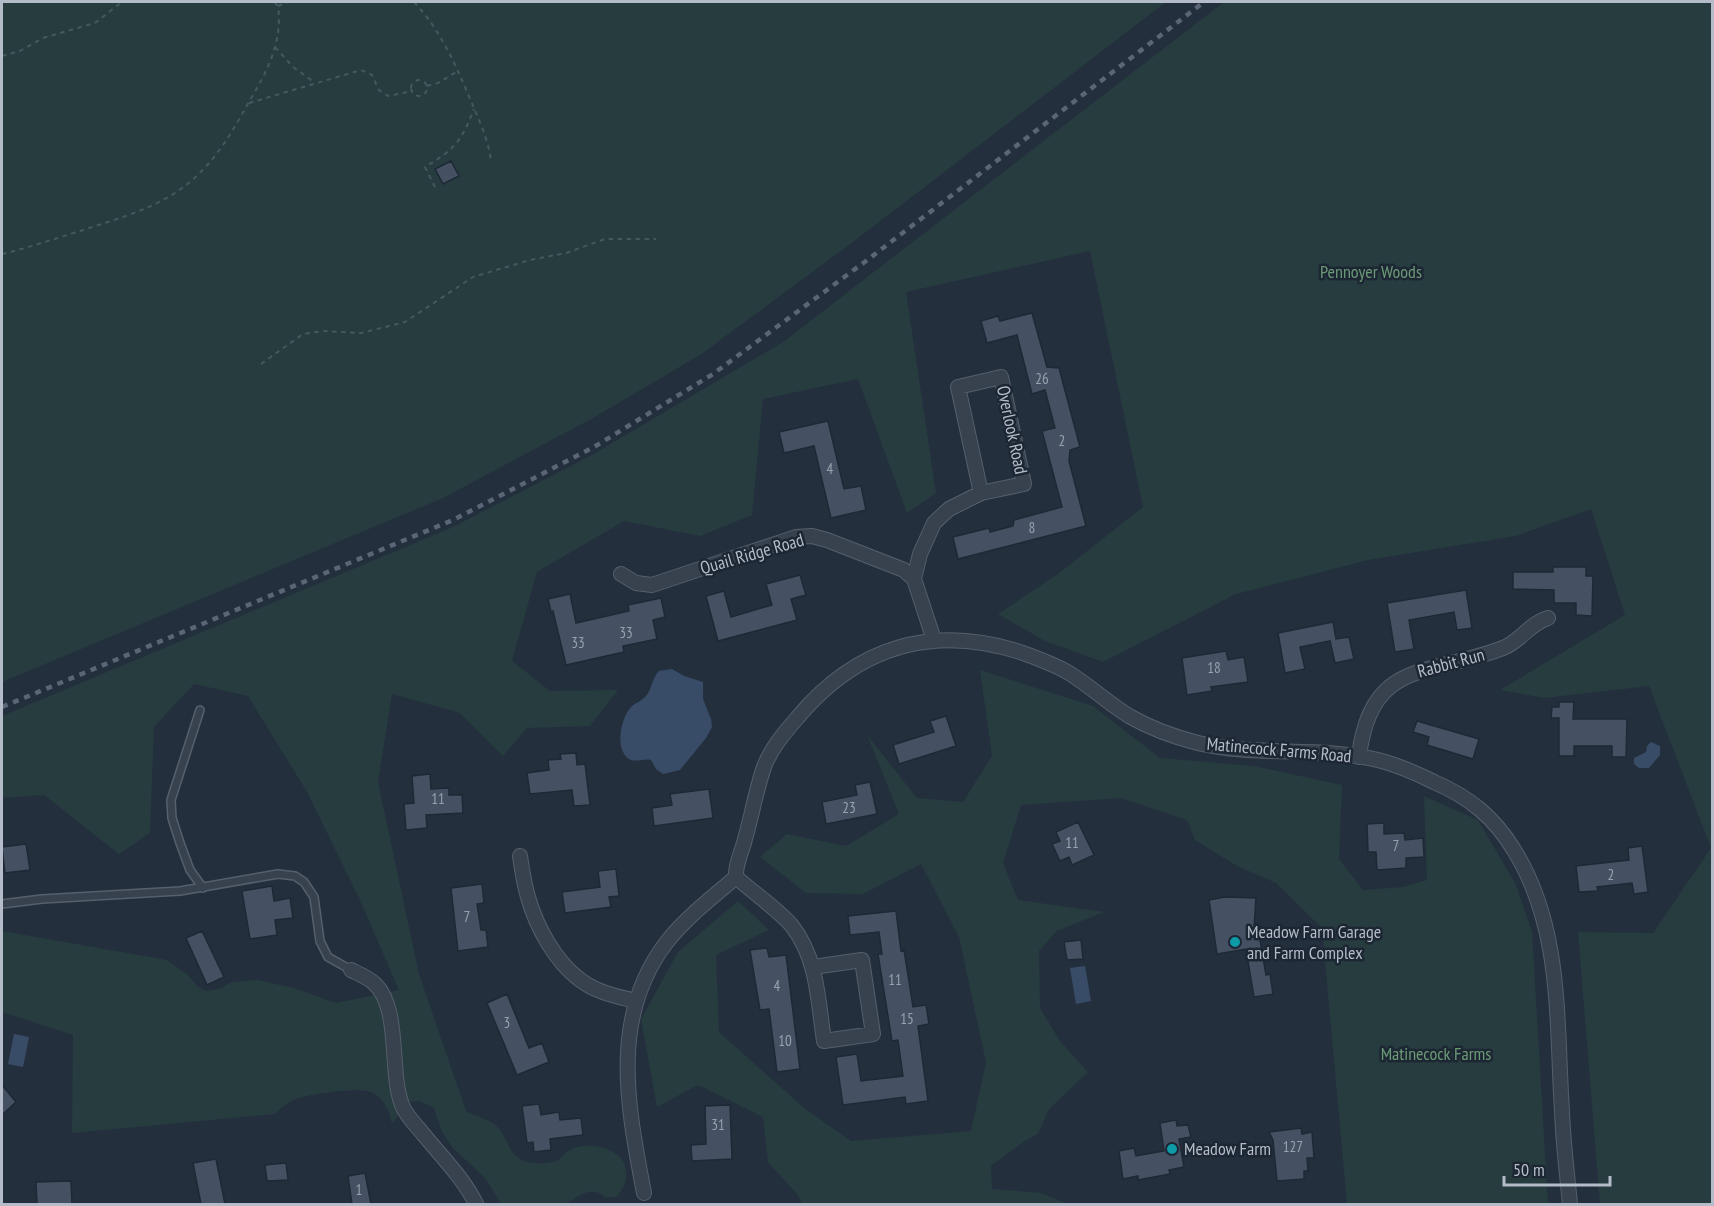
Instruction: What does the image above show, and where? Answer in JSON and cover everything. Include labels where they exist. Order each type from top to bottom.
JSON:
[{"type":"street","name":"Overlook Road","points":[[914,579],[920,554],[934,523],[949,509],[981,494],[1024,484],[1001,377],[958,387],[981,494]]},
{"type":"street","name":"Quail Ridge Road","points":[[621,574],[636,583],[652,585],[796,537],[812,536],[904,570],[914,579]]},
{"type":"street","points":[[914,579],[934,640]]},
{"type":"street","name":"Rabbit Run","points":[[1359,757],[1362,735],[1369,715],[1378,698],[1392,685],[1411,674],[1431,667],[1507,647],[1519,639],[1533,624],[1548,618]]},
{"type":"street","name":"Matinecock Farms Road","points":[[736,877],[735,868],[743,848],[765,765],[788,728],[811,701],[843,674],[869,658],[909,645],[934,640],[975,641],[1039,658],[1068,672],[1129,716],[1155,729],[1196,743],[1224,748],[1359,757],[1404,768],[1454,791],[1484,812],[1513,849],[1533,887],[1551,948],[1555,981],[1562,1114],[1570,1204]]},
{"type":"street","points":[[520,856],[528,897],[541,928],[559,957],[579,979],[602,992],[635,1001]]},
{"type":"street","points":[[644,1193],[628,1093],[627,1041],[635,1001],[651,965],[667,941],[689,918],[736,877],[792,926],[813,967],[824,1041],[873,1035],[862,960],[813,967]]},
{"type":"street","points":[[351,970],[375,984],[385,998],[402,1106],[464,1183],[476,1204]]},
{"type":"lane","points":[[200,710],[171,800],[172,818],[180,843],[190,870],[203,888]]},
{"type":"lane","points":[[2,904],[42,899],[180,891],[278,874],[295,876],[304,882],[314,897],[320,941],[328,957],[351,970]]},
{"type":"path","points":[[2,56],[20,51],[43,38],[95,23],[122,2]]},
{"type":"path","points":[[2,254],[125,217],[164,200],[204,169],[216,154],[265,75],[275,47],[279,22],[278,6],[274,2]]},
{"type":"path","points":[[278,6],[288,2]]},
{"type":"path","points":[[414,2],[437,29],[458,72],[483,131],[491,162]]},
{"type":"path","points":[[275,47],[293,67],[314,82]]},
{"type":"path","points":[[249,103],[361,70],[372,75],[379,90],[388,96],[412,91],[422,95],[426,92],[427,86]]},
{"type":"path","points":[[427,86],[458,72]]},
{"type":"path","points":[[412,91],[413,83],[417,80],[427,86]]},
{"type":"path","points":[[435,187],[425,167],[448,153],[456,145],[464,134],[474,109]]},
{"type":"path","points":[[261,364],[303,334],[323,331],[361,333],[405,322],[484,272],[566,253],[605,239],[656,239]]},
{"type":"green space","points":[[2,2],[1166,2],[853,242],[700,355],[593,418],[443,498],[2,682]]},
{"type":"green space","name":"Pennoyer Woods","points":[[1224,2],[1712,2],[1712,1204],[1600,1204],[1578,932],[1653,933],[1711,848],[1649,686],[1544,698],[1500,690],[1625,615],[1591,509],[1516,536],[1368,560],[1236,594],[1103,662],[1045,641],[998,614],[1058,574],[1143,507],[1090,251],[906,292],[936,493],[907,513],[858,379],[763,399],[752,515],[700,536],[624,521],[537,572],[512,661],[550,691],[618,690],[590,726],[527,728],[503,756],[460,713],[392,694],[378,782],[419,974],[466,1111],[495,1125],[503,1134],[513,1153],[525,1161],[554,1162],[568,1151],[585,1146],[595,1146],[613,1152],[625,1164],[626,1173],[624,1186],[616,1197],[605,1197],[593,1191],[562,1204],[501,1204],[486,1179],[453,1148],[442,1132],[434,1108],[420,1101],[408,1102],[392,1124],[385,1104],[378,1096],[361,1090],[300,1098],[291,1101],[274,1114],[72,1133],[73,1035],[2,1012],[2,931],[167,960],[188,975],[198,987],[207,991],[219,989],[232,982],[257,980],[294,988],[336,1003],[399,990],[360,900],[307,792],[248,696],[194,684],[154,727],[150,833],[119,854],[44,795],[2,798],[2,716],[453,527],[590,456],[783,342]]},
{"type":"green space","name":"Matinecock Farms","points":[[980,670],[1093,706],[1160,758],[1254,766],[1342,785],[1339,859],[1363,890],[1403,887],[1427,880],[1424,796],[1478,820],[1515,883],[1532,931],[1548,1204],[1347,1204],[1322,928],[1276,883],[1237,866],[1195,840],[1187,820],[1121,798],[1021,805],[1003,863],[1018,900],[1104,912],[1057,931],[1039,951],[1040,1008],[1060,1041],[1088,1072],[1049,1109],[1038,1134],[1023,1142],[991,1166],[992,1189],[1041,1193],[1068,1204],[803,1204],[768,1162],[763,1117],[698,1085],[657,1107],[641,1019],[678,952],[738,901],[769,930],[716,955],[719,1032],[804,1108],[851,1141],[971,1131],[986,1062],[959,937],[921,864],[863,894],[806,893],[760,857],[787,834],[846,846],[899,814],[867,735],[917,798],[963,802],[992,756]]},
{"type":"water","points":[[672,669],[684,676],[703,682],[703,699],[712,727],[680,770],[663,774],[656,769],[651,760],[629,759],[624,754],[620,741],[627,712],[646,696],[659,671]]},
{"type":"water","points":[[1651,742],[1660,746],[1660,755],[1649,768],[1639,768],[1634,764],[1634,758],[1646,752]]},
{"type":"water","points":[[1085,966],[1091,1001],[1076,1004],[1070,968]]},
{"type":"water","points":[[14,1034],[29,1037],[23,1067],[8,1064]]},
{"type":"building","points":[[451,161],[459,176],[443,184],[435,169]]},
{"type":"building","points":[[1032,313],[1047,367],[1059,368],[1080,447],[1070,450],[1069,461],[1086,526],[958,559],[953,537],[989,528],[990,532],[1013,526],[1014,520],[1062,507],[1042,431],[1055,428],[1045,390],[1032,394],[1017,335],[987,343],[981,321],[998,316],[1000,321]]},
{"type":"building","points":[[828,421],[844,489],[861,486],[866,510],[831,518],[814,446],[784,453],[779,432]]},
{"type":"building","points":[[1553,567],[1586,567],[1586,576],[1593,576],[1592,616],[1576,615],[1576,603],[1554,603],[1554,590],[1513,589],[1513,572],[1553,572]]},
{"type":"building","points":[[800,575],[806,595],[791,599],[797,620],[718,641],[706,596],[724,591],[731,617],[772,605],[766,584]]},
{"type":"building","points":[[1466,590],[1472,628],[1457,630],[1454,612],[1409,620],[1414,649],[1395,652],[1387,603]]},
{"type":"building","points":[[570,594],[576,623],[629,611],[628,605],[661,598],[665,617],[653,620],[657,639],[623,646],[624,652],[566,665],[548,599]]},
{"type":"building","points":[[1333,622],[1336,639],[1349,637],[1354,659],[1335,663],[1330,641],[1300,647],[1305,669],[1285,673],[1278,633]]},
{"type":"building","points":[[1226,651],[1228,660],[1244,657],[1248,682],[1211,687],[1212,691],[1187,695],[1182,658]]},
{"type":"building","points":[[1559,702],[1574,702],[1573,719],[1627,719],[1626,757],[1612,757],[1612,746],[1574,746],[1574,756],[1559,756],[1559,718],[1551,718],[1552,707],[1559,707]]},
{"type":"building","points":[[946,716],[956,746],[899,764],[893,745],[934,732],[930,721]]},
{"type":"building","points":[[1417,721],[1479,739],[1473,759],[1427,745],[1429,737],[1413,732]]},
{"type":"building","points":[[576,753],[577,765],[585,764],[590,805],[574,806],[572,790],[530,794],[527,773],[549,770],[548,760],[561,759],[560,754]]},
{"type":"building","points":[[430,774],[431,789],[449,788],[449,795],[462,795],[463,813],[426,815],[427,828],[406,830],[404,804],[414,803],[412,776]]},
{"type":"building","points":[[870,782],[877,814],[826,824],[822,802],[857,795],[855,785]]},
{"type":"building","points":[[709,789],[713,818],[654,826],[652,808],[672,805],[670,794]]},
{"type":"building","points":[[1078,822],[1094,855],[1072,865],[1069,857],[1060,861],[1052,844],[1060,841],[1056,832]]},
{"type":"building","points":[[1384,823],[1384,834],[1404,833],[1405,840],[1423,838],[1424,857],[1406,858],[1406,868],[1377,870],[1376,852],[1368,852],[1367,824]]},
{"type":"building","points":[[26,844],[30,870],[5,873],[2,847]]},
{"type":"building","points":[[1642,846],[1648,892],[1634,894],[1632,883],[1597,887],[1598,891],[1579,892],[1576,866],[1629,860],[1628,848]]},
{"type":"building","points":[[616,869],[619,896],[609,897],[611,907],[565,913],[562,892],[600,887],[598,871]]},
{"type":"building","points":[[482,884],[484,903],[477,904],[481,930],[486,930],[488,947],[458,951],[451,888]]},
{"type":"building","points":[[272,886],[274,901],[290,898],[293,918],[275,920],[277,935],[250,939],[242,891]]},
{"type":"building","name":"Meadow Farm Garage and Farm Complex","points":[[1225,897],[1256,898],[1254,928],[1258,928],[1266,975],[1270,974],[1273,994],[1254,997],[1246,949],[1217,954],[1209,900]]},
{"type":"building","points":[[896,911],[901,951],[904,950],[913,1007],[926,1005],[929,1024],[918,1026],[928,1101],[906,1104],[905,1097],[843,1105],[836,1057],[857,1054],[861,1081],[903,1076],[898,1040],[892,1041],[878,954],[882,954],[879,932],[850,935],[848,916]]},
{"type":"building","points":[[202,931],[224,977],[207,985],[186,938]]},
{"type":"building","points":[[1081,940],[1083,959],[1067,960],[1064,942]]},
{"type":"building","points":[[767,948],[769,957],[786,955],[800,1069],[777,1072],[769,1009],[760,1010],[750,950]]},
{"type":"building","points":[[507,994],[529,1048],[542,1043],[549,1062],[517,1075],[487,1003]]},
{"type":"building","points":[[2,1085],[16,1102],[2,1115]]},
{"type":"building","points":[[539,1104],[541,1115],[559,1112],[560,1120],[581,1118],[583,1135],[550,1139],[551,1150],[534,1152],[533,1142],[527,1143],[522,1106]]},
{"type":"building","points":[[730,1105],[732,1159],[692,1161],[691,1145],[706,1144],[705,1106]]},
{"type":"building","name":"Meadow Farm","points":[[1176,1120],[1177,1126],[1188,1125],[1191,1137],[1179,1139],[1184,1167],[1169,1170],[1170,1174],[1138,1180],[1138,1176],[1123,1179],[1119,1151],[1134,1148],[1136,1156],[1164,1151],[1160,1123]]},
{"type":"building","points":[[1301,1128],[1302,1134],[1312,1132],[1314,1158],[1307,1158],[1308,1171],[1304,1171],[1304,1179],[1277,1181],[1273,1140],[1269,1132]]},
{"type":"building","points":[[216,1159],[225,1204],[201,1204],[193,1163]]},
{"type":"building","points":[[286,1163],[288,1180],[267,1181],[265,1165]]},
{"type":"building","points":[[365,1173],[371,1204],[352,1204],[348,1176]]},
{"type":"building","points":[[71,1181],[72,1204],[37,1204],[36,1182]]},
{"type":"railway","points":[[2,707],[453,520],[594,447],[713,374],[866,261],[1204,2]]},
{"type":"place","name":"Meadow Farm Garage and Farm Complex","points":[[1235,942]]},
{"type":"place","name":"Meadow Farm","points":[[1172,1149]]}]
